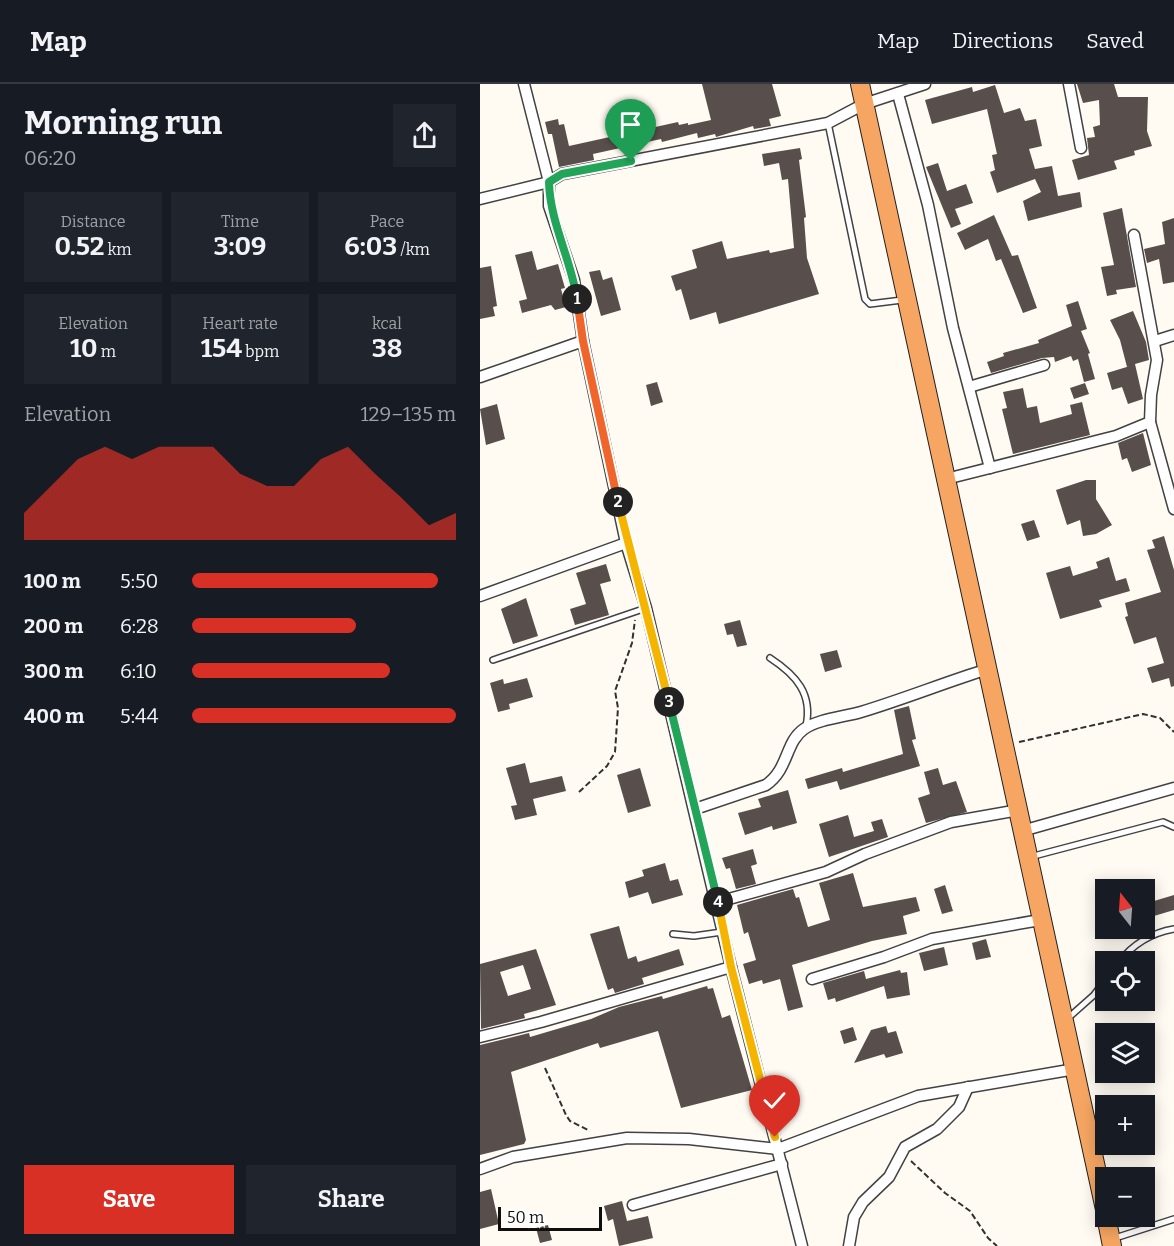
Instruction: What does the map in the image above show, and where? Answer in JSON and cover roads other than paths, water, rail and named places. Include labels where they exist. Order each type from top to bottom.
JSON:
[{"type":"highway","points":[[860,84],[1019,810],[1040,920],[1096,1167]]},
{"type":"highway","points":[[1108,1227],[1111,1243]]},
{"type":"street","points":[[524,84],[549,182],[549,206],[574,280],[583,341],[640,609],[695,809],[731,967],[782,1164],[793,1219],[802,1246]]},
{"type":"street","points":[[480,199],[549,182],[562,174],[828,123],[864,104],[925,84]]},
{"type":"street","points":[[1069,84],[1081,148]]},
{"type":"street","points":[[898,94],[928,205],[953,328],[990,468]]},
{"type":"street","points":[[1134,235],[1157,360],[1151,395],[1150,422],[1174,509]]},
{"type":"street","points":[[1155,342],[1174,335]]},
{"type":"street","points":[[480,377],[583,341]]},
{"type":"street","points":[[969,387],[1044,365]]},
{"type":"street","points":[[946,479],[1116,436],[1150,422]]},
{"type":"street","points":[[480,596],[627,543]]},
{"type":"street","points":[[695,809],[766,784],[774,779],[782,770],[794,738],[806,728],[988,669]]},
{"type":"street","points":[[1022,831],[1174,788]]},
{"type":"street","points":[[718,902],[826,872],[951,822],[1019,810]]},
{"type":"street","points":[[812,979],[884,957],[932,939],[1040,920]]},
{"type":"street","points":[[480,1036],[541,1022],[731,967]]},
{"type":"street","points":[[480,1169],[513,1157],[615,1140],[689,1138],[778,1149],[918,1096],[1075,1069]]},
{"type":"street","points":[[849,1246],[854,1217],[876,1186],[889,1177],[902,1152],[911,1142],[937,1129],[959,1107],[968,1087]]},
{"type":"street","points":[[633,1205],[782,1164]]},
{"type":"lane","points":[[828,123],[865,299],[870,304],[907,299]]},
{"type":"lane","points":[[493,660],[640,609]]},
{"type":"lane","points":[[770,658],[784,667],[800,683],[807,697],[809,712],[806,728]]},
{"type":"lane","points":[[1029,857],[1163,822],[1174,827]]},
{"type":"lane","points":[[1128,951],[1148,936],[1174,929]]},
{"type":"lane","points":[[674,934],[694,936],[724,932]]},
{"type":"lane","points":[[1064,1021],[1095,994]]},
{"type":"lane","points":[[1111,1243],[1174,1219]]}]
